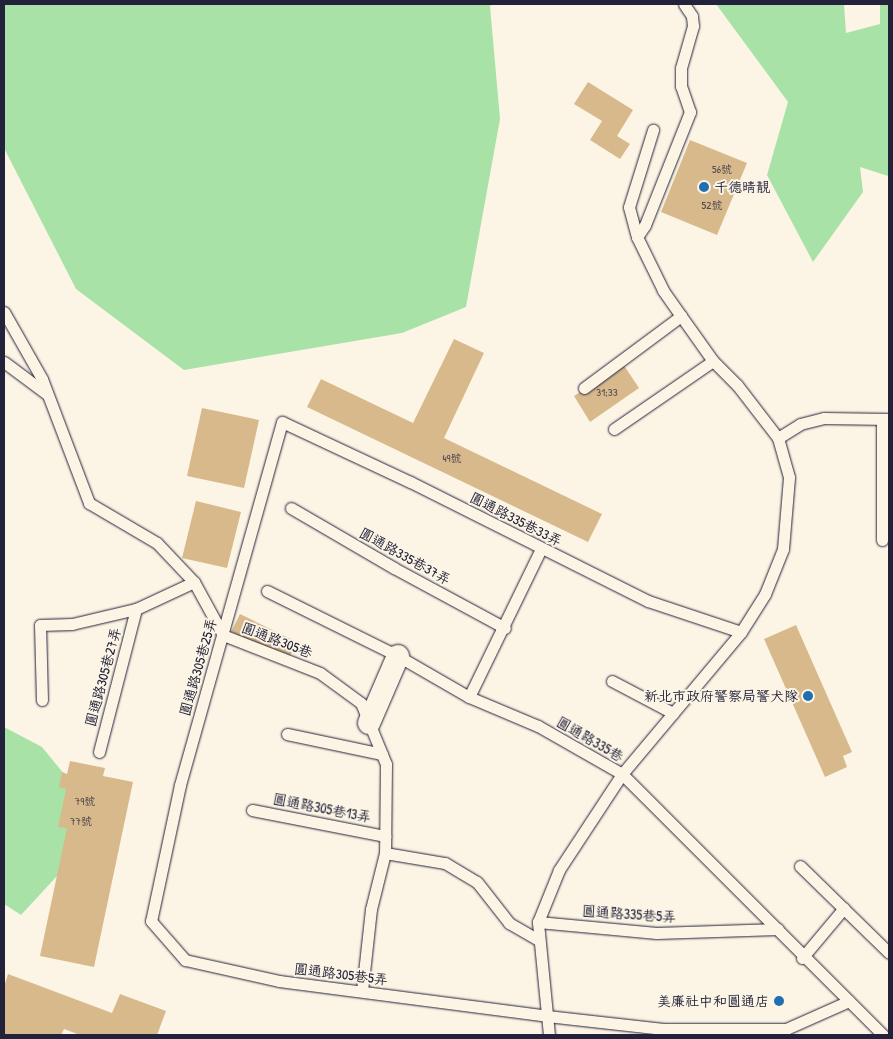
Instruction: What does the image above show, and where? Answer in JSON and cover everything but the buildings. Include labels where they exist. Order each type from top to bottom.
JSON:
[{"type":"street","points":[[369,723],[398,656]]},
{"type":"lane","points":[[637,237],[645,225],[690,112],[680,86],[681,68],[692,32],[692,16],[684,4]]},
{"type":"lane","points":[[548,1035],[538,922],[559,870],[622,774],[740,632],[765,594],[783,549],[789,477],[778,438],[737,385],[713,361],[681,316],[663,290],[637,237],[629,207],[653,130]]},
{"type":"lane","name":"圓通路305巷","points":[[4,312],[42,379],[89,503],[157,544],[194,582],[223,635],[320,672],[362,703],[386,764],[385,853],[370,910],[362,991]]},
{"type":"lane","points":[[584,388],[681,316]]},
{"type":"lane","points":[[614,429],[713,361]]},
{"type":"lane","points":[[4,362],[47,394]]},
{"type":"lane","points":[[778,438],[800,424],[824,418],[886,419],[882,540]]},
{"type":"lane","name":"圓通路335巷33弄","points":[[282,422],[410,482],[541,550],[648,601],[740,632]]},
{"type":"lane","name":"圓通路305巷25弄","points":[[151,921],[180,785],[282,422]]},
{"type":"lane","name":"圓通路335巷37弄","points":[[291,508],[394,568],[505,628]]},
{"type":"lane","points":[[468,697],[505,628],[541,550]]},
{"type":"lane","points":[[42,700],[40,625],[72,624],[136,609],[194,582]]},
{"type":"lane","name":"圓通路335巷","points":[[267,592],[398,656],[468,697],[538,726],[622,774],[778,929],[802,958],[883,1035]]},
{"type":"lane","name":"圓通路305巷27弄","points":[[99,752],[136,609]]},
{"type":"lane","points":[[612,681],[673,713]]},
{"type":"lane","points":[[287,734],[382,754]]},
{"type":"lane","name":"圓通路305巷13弄","points":[[252,810],[385,836]]},
{"type":"lane","points":[[385,853],[445,863],[477,882],[509,923],[539,940]]},
{"type":"lane","points":[[800,866],[889,953]]},
{"type":"lane","points":[[802,958],[844,908]]},
{"type":"lane","name":"圓通路305巷5弄","points":[[151,921],[185,960],[279,981],[547,1016],[663,1029],[786,1030],[849,1001]]},
{"type":"lane","name":"圓通路335巷5弄","points":[[538,922],[656,933],[778,929]]},
{"type":"green space","points":[[4,4],[493,4],[490,6],[500,119],[466,307],[402,333],[184,370],[76,289],[4,148]]},
{"type":"green space","points":[[716,4],[844,4],[846,33],[880,24],[880,4],[889,4],[889,235],[888,176],[860,167],[863,192],[813,262],[767,175],[788,102]]},
{"type":"green space","points":[[4,727],[42,747],[105,824],[21,915],[4,904]]},
{"type":"place","name":"千德晴靚","points":[[704,187]]},
{"type":"place","name":"新北市政府警察局警犬隊","points":[[808,696]]},
{"type":"place","name":"美廉社中和圓通店","points":[[779,1001]]}]
